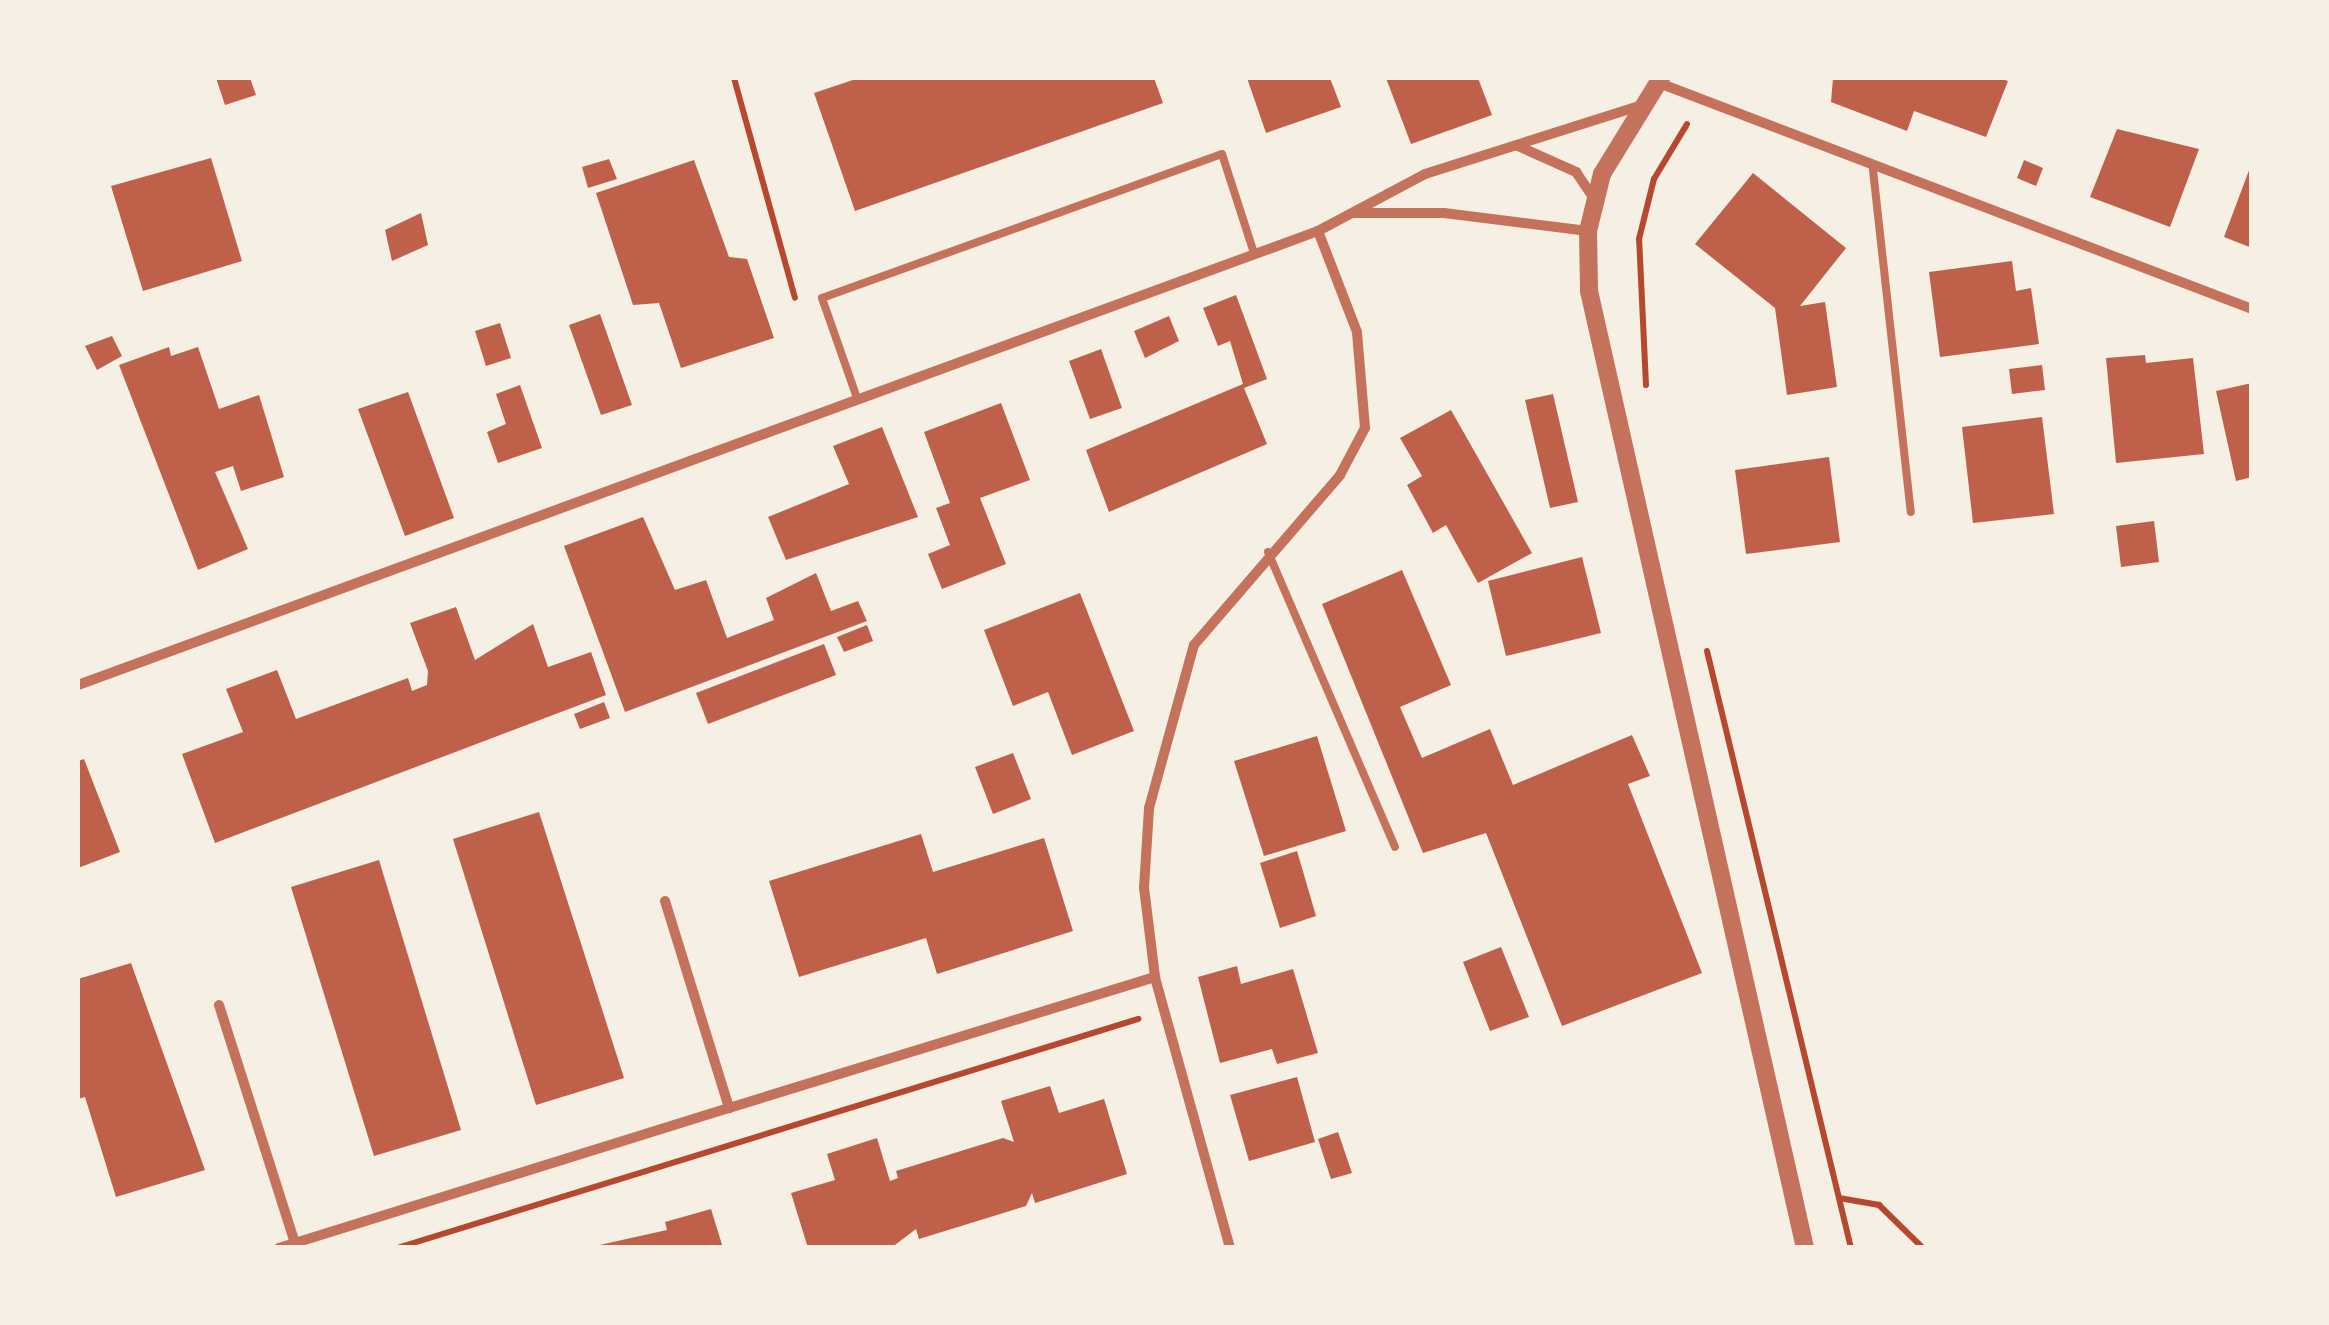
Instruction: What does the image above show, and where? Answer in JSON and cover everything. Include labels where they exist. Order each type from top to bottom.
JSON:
[{"type":"street","points":[[1805,1248],[1602,378],[1588,231],[1594,199],[1660,80],[1873,170],[2252,309]]},
{"type":"street","points":[[78,685],[1318,230],[1425,174],[1644,105]]},
{"type":"street","points":[[1518,146],[1576,172],[1594,199]]},
{"type":"street","points":[[1354,213],[1444,213],[1588,231]]},
{"type":"street","points":[[1230,1248],[1155,976],[1144,888],[1166,724],[1194,645],[1268,552],[1340,476],[1366,428],[1358,332],[1318,230]]},
{"type":"street","points":[[665,900],[728,1108]]},
{"type":"street","points":[[278,1248],[1155,976]]},
{"type":"street","points":[[218,1005],[295,1242]]},
{"type":"lane","points":[[857,398],[822,298],[840,291],[1222,154],[1254,252]]},
{"type":"lane","points":[[1873,170],[1911,512]]},
{"type":"lane","points":[[1268,552],[1395,847]]},
{"type":"path","points":[[734,78],[801,318]]},
{"type":"path","points":[[1650,406],[1640,240],[1654,179],[1704,101]]},
{"type":"path","points":[[1706,646],[1851,1248]]},
{"type":"path","points":[[397,1248],[1164,1013]]},
{"type":"path","points":[[1839,1198],[1878,1205],[1923,1248]]},
{"type":"building","points":[[216,78],[250,78],[256,95],[225,105]]},
{"type":"building","points":[[859,78],[1154,78],[1163,103],[855,211],[814,93]]},
{"type":"building","points":[[1247,78],[1330,78],[1341,107],[1266,133]]},
{"type":"building","points":[[1386,78],[1478,78],[1492,115],[1411,144]]},
{"type":"building","points":[[1833,78],[2008,81],[1986,137],[1914,111],[1907,131],[1831,102]]},
{"type":"building","points":[[2117,129],[2199,149],[2170,227],[2090,197]]},
{"type":"building","points":[[211,158],[242,261],[143,291],[111,186]]},
{"type":"building","points":[[609,159],[617,179],[588,188],[582,167]]},
{"type":"building","points":[[694,160],[729,257],[747,259],[774,338],[681,368],[659,303],[633,305],[596,193]]},
{"type":"building","points":[[2024,160],[2043,168],[2036,186],[2017,178]]},
{"type":"building","points":[[2252,166],[2252,248],[2224,237]]},
{"type":"building","points":[[1753,173],[1846,248],[1800,306],[1825,302],[1837,387],[1787,395],[1775,308],[1695,244]]},
{"type":"building","points":[[421,213],[428,245],[392,261],[385,230]]},
{"type":"building","points":[[2012,261],[2016,291],[2031,288],[2039,344],[1940,357],[1929,272]]},
{"type":"building","points":[[1236,295],[1267,379],[1244,388],[1267,444],[1109,512],[1086,450],[1243,384],[1230,341],[1218,346],[1203,308]]},
{"type":"building","points":[[600,314],[632,405],[601,415],[569,325]]},
{"type":"building","points":[[1169,316],[1179,341],[1145,358],[1134,331]]},
{"type":"building","points":[[500,323],[511,358],[486,366],[475,331]]},
{"type":"building","points":[[112,336],[122,356],[97,370],[85,346]]},
{"type":"building","points":[[169,347],[171,356],[198,347],[219,409],[259,395],[284,477],[241,491],[233,466],[215,472],[248,549],[198,570],[119,365]]},
{"type":"building","points":[[1101,349],[1122,408],[1090,419],[1069,361]]},
{"type":"building","points":[[2145,355],[2146,363],[2193,358],[2204,454],[2116,463],[2106,358]]},
{"type":"building","points":[[2042,365],[2045,390],[2012,394],[2009,369]]},
{"type":"building","points":[[2252,383],[2252,477],[2236,481],[2216,391]]},
{"type":"building","points":[[520,385],[542,448],[498,463],[487,432],[506,424],[496,394]]},
{"type":"building","points":[[408,392],[454,518],[405,536],[358,409]]},
{"type":"building","points":[[1553,394],[1578,502],[1550,508],[1525,400]]},
{"type":"building","points":[[1001,403],[1030,480],[980,498],[1006,564],[942,589],[928,554],[950,545],[936,508],[950,503],[924,432]]},
{"type":"building","points":[[1451,410],[1532,553],[1478,583],[1446,525],[1433,533],[1407,485],[1422,476],[1400,438]]},
{"type":"building","points":[[2042,417],[2054,514],[1973,523],[1962,427]]},
{"type":"building","points":[[882,427],[918,517],[786,560],[768,517],[849,484],[833,446]]},
{"type":"building","points":[[1829,457],[1840,542],[1746,554],[1735,470]]},
{"type":"building","points":[[643,517],[675,590],[706,580],[727,638],[774,620],[766,598],[816,573],[831,611],[858,601],[867,621],[625,712],[564,546]]},
{"type":"building","points":[[2154,521],[2159,562],[2121,567],[2116,526]]},
{"type":"building","points":[[1582,557],[1601,633],[1506,656],[1488,581]]},
{"type":"building","points":[[1402,570],[1451,685],[1400,707],[1422,758],[1490,729],[1513,785],[1632,735],[1650,776],[1628,784],[1702,973],[1562,1026],[1486,833],[1423,853],[1322,604]]},
{"type":"building","points":[[1080,593],[1134,731],[1072,755],[1048,692],[1013,706],[984,630]]},
{"type":"building","points":[[456,607],[475,660],[533,624],[548,667],[591,652],[606,695],[215,843],[182,754],[243,732],[226,689],[277,670],[296,719],[408,678],[412,691],[427,685],[428,671],[410,623]]},
{"type":"building","points":[[867,625],[873,641],[844,652],[837,637]]},
{"type":"building","points":[[824,644],[836,675],[708,724],[696,693]]},
{"type":"building","points":[[604,702],[610,718],[580,729],[574,714]]},
{"type":"building","points":[[1317,736],[1346,831],[1264,856],[1234,761]]},
{"type":"building","points":[[1013,753],[1031,799],[993,814],[975,767]]},
{"type":"building","points":[[84,759],[120,852],[78,868],[78,761]]},
{"type":"building","points":[[539,812],[624,1078],[536,1105],[453,839]]},
{"type":"building","points":[[921,834],[933,872],[1044,838],[1073,931],[937,974],[926,938],[799,977],[769,881]]},
{"type":"building","points":[[1297,851],[1316,916],[1280,928],[1260,863]]},
{"type":"building","points":[[379,860],[461,1130],[374,1156],[291,887]]},
{"type":"building","points":[[1501,947],[1529,1017],[1490,1031],[1463,962]]},
{"type":"building","points":[[131,963],[205,1170],[116,1197],[85,1097],[78,1099],[78,979]]},
{"type":"building","points":[[1237,966],[1241,984],[1293,969],[1318,1053],[1277,1064],[1272,1049],[1220,1063],[1198,977]]},
{"type":"building","points":[[1297,1077],[1315,1142],[1249,1161],[1230,1095]]},
{"type":"building","points":[[1050,1086],[1059,1113],[1104,1099],[1127,1174],[1035,1203],[1032,1193],[1026,1206],[919,1239],[916,1229],[891,1248],[808,1248],[791,1193],[835,1180],[827,1154],[877,1138],[890,1181],[898,1178],[896,1171],[1003,1138],[1014,1142],[1001,1101]]},
{"type":"building","points":[[1338,1132],[1352,1173],[1331,1179],[1318,1139]]},
{"type":"building","points":[[711,1209],[723,1248],[586,1248],[667,1230],[665,1222]]}]
